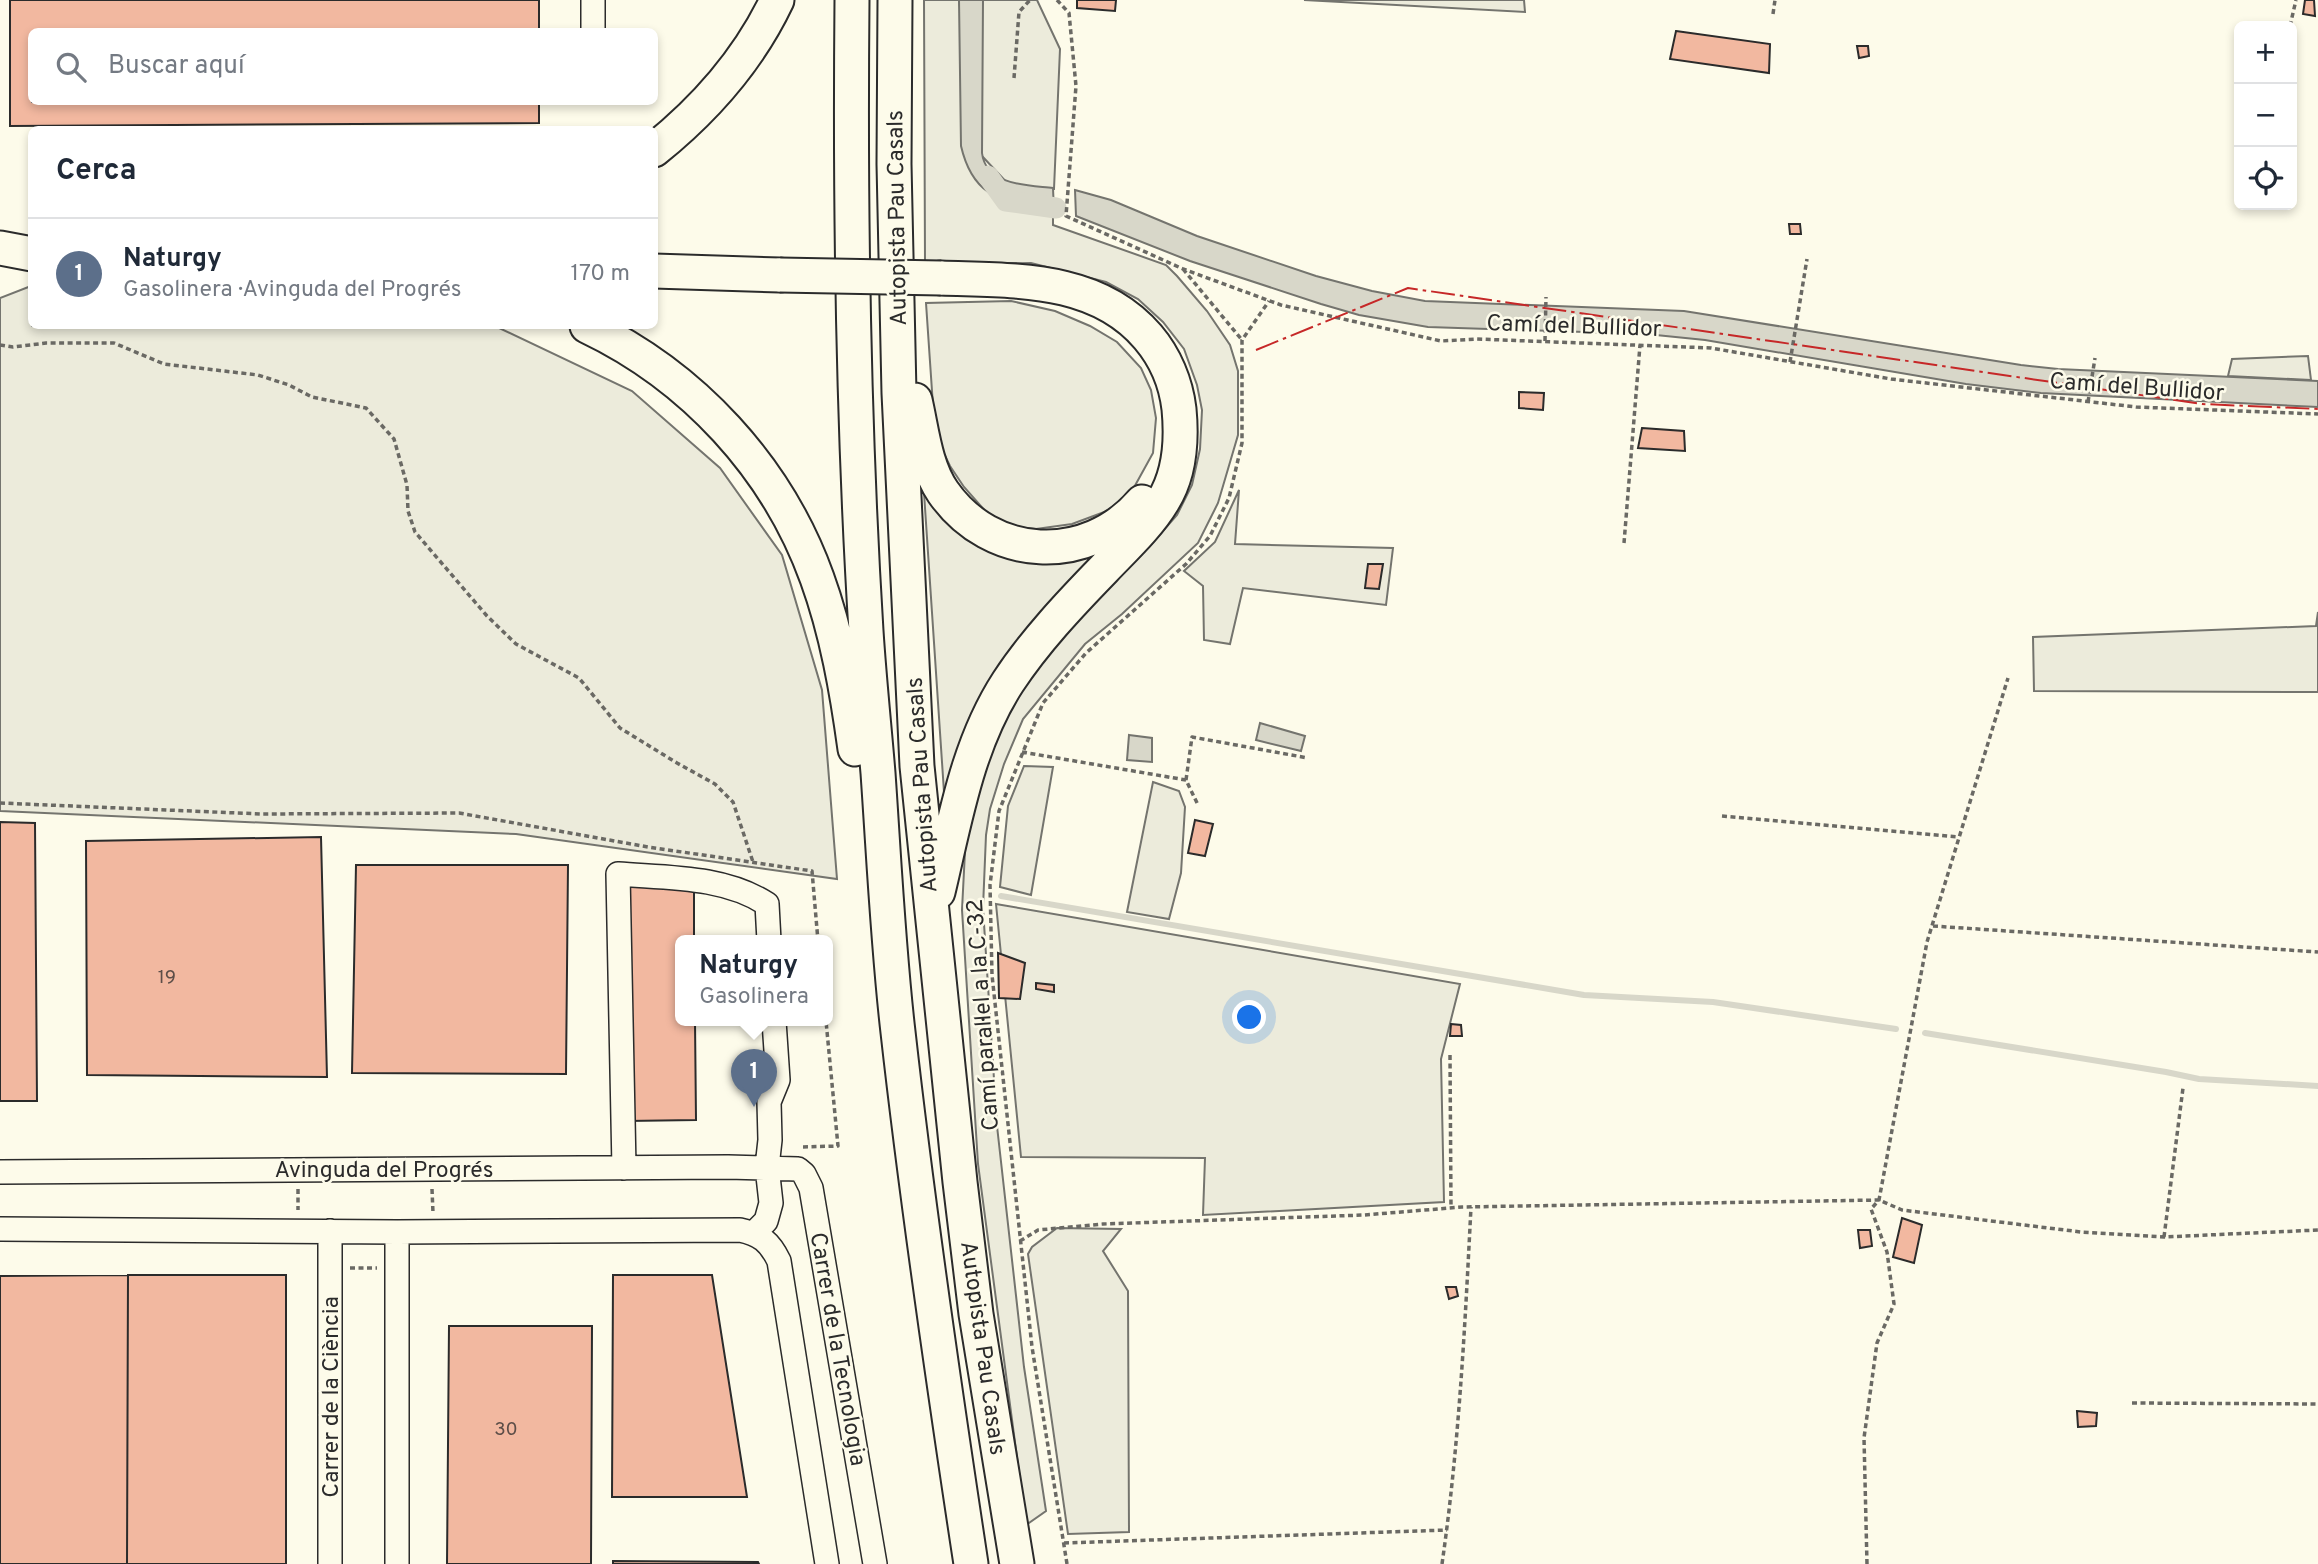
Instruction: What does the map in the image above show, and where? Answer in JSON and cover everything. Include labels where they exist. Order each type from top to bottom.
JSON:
[{"type":"highway","points":[[658,147],[711,98],[741,60],[778,0]]},
{"type":"highway","name":"Autopista Pau Casals","points":[[852,0],[851,168],[856,402],[866,632],[885,898],[898,1030],[936,1330],[971,1564]]},
{"type":"highway","name":"Autopista Pau Casals","points":[[895,0],[894,164],[900,407],[917,766],[976,1314],[1017,1564]]},
{"type":"highway","points":[[0,248],[28,253]]},
{"type":"highway","points":[[0,270],[28,266]]},
{"type":"highway","points":[[658,271],[941,278],[1026,281],[1054,285],[1085,293],[1113,306],[1137,324],[1157,348],[1171,375],[1178,400],[1180,426],[1178,467],[1164,500],[1038,641],[1007,683],[975,750],[965,781],[932,919]]},
{"type":"highway","points":[[898,321],[924,439],[932,468],[942,490],[957,509],[997,538],[1044,548],[1067,546],[1112,529],[1133,512],[1153,489],[1180,426]]},
{"type":"highway","points":[[594,329],[611,337],[688,391],[749,455],[791,518],[818,579],[835,637],[848,699],[869,834],[885,898]]},
{"type":"street","points":[[593,0],[593,28]]},
{"type":"street","points":[[624,1168],[618,874],[704,881],[752,894],[767,904],[769,935]]},
{"type":"street","points":[[0,1229],[397,1232],[740,1230],[754,1233],[769,1214],[769,1102],[778,1080],[774,1026]]},
{"type":"street","name":"Avinguda del Progrés","points":[[0,1172],[767,1167]]},
{"type":"street","name":"Carrer de la Tecnologia","points":[[767,1167],[798,1169],[804,1174],[811,1188],[875,1564]]},
{"type":"street","name":"Carrer de la Ciència","points":[[330,1231],[330,1564]]},
{"type":"street","points":[[397,1232],[397,1564]]},
{"type":"street","name":"Carrer de la Tecnologia","points":[[754,1233],[768,1242],[779,1261],[827,1564]]},
{"type":"path","points":[[1014,78],[1019,12],[1030,0]]},
{"type":"path","name":"Camí del Bullidor","points":[[1056,0],[1069,13],[1076,86],[1066,216],[1183,269],[1280,305],[1441,341],[1545,340],[1712,348],[1891,379],[2136,407],[2318,414]]},
{"type":"path","points":[[1773,14],[1775,0]]},
{"type":"path","points":[[2291,21],[2296,0]]},
{"type":"path","points":[[1790,361],[1807,259]]},
{"type":"path","points":[[1183,269],[1242,341],[1269,300]]},
{"type":"path","points":[[1545,340],[1546,297]]},
{"type":"path","name":"Camí paral·lel a la C-32","points":[[1067,1564],[1032,1347],[992,975],[990,885],[999,811],[1043,703],[1086,653],[1186,564],[1210,536],[1229,498],[1242,443],[1242,341]]},
{"type":"path","points":[[0,345],[13,347],[46,342],[114,343],[164,364],[258,375],[312,397],[366,408],[394,439],[407,485],[408,512],[415,532],[487,616],[516,644],[579,678],[620,728],[715,784],[733,802],[753,862]]},
{"type":"path","points":[[1624,543],[1640,345]]},
{"type":"path","points":[[2088,401],[2095,358]]},
{"type":"path","points":[[1867,1564],[1864,1438],[1877,1343],[1894,1304],[1887,1252],[1871,1209],[1879,1200],[1924,956],[2008,678]]},
{"type":"path","points":[[1198,805],[1186,780],[1192,737],[1308,758]]},
{"type":"path","points":[[1022,752],[1186,780]]},
{"type":"path","points":[[0,803],[262,814],[458,813],[648,847],[812,871],[817,935]]},
{"type":"path","points":[[1722,816],[1959,838]]},
{"type":"path","points":[[1932,926],[2318,953]]},
{"type":"path","points":[[803,1147],[838,1146],[826,1026]]},
{"type":"path","points":[[1450,1055],[1451,1208]]},
{"type":"path","points":[[2164,1237],[2183,1088]]},
{"type":"path","points":[[431,1169],[433,1232]]},
{"type":"path","points":[[298,1170],[298,1231]]},
{"type":"path","points":[[1020,1241],[1038,1230],[1103,1224],[1364,1215],[1471,1207],[1879,1200],[1902,1210],[2081,1232],[2164,1237],[2318,1230]]},
{"type":"path","points":[[1442,1564],[1465,1324],[1471,1207]]},
{"type":"path","points":[[330,1269],[397,1268]]},
{"type":"path","points":[[2132,1403],[2318,1404]]},
{"type":"path","points":[[1063,1543],[1447,1530]]},
{"type":"shaded area","points":[[924,0],[959,0],[982,186],[1053,195],[1053,225],[1166,265],[1207,311],[1230,345],[1238,371],[1238,435],[1218,503],[1198,543],[1122,614],[1085,644],[1023,719],[1004,764],[990,809],[986,835],[983,908],[997,1126],[1024,1367],[1046,1511],[1026,1525],[978,1164],[962,910],[966,832],[981,770],[1033,665],[1177,515],[1192,485],[1200,449],[1202,410],[1197,385],[1184,349],[1163,322],[1138,299],[1106,282],[1031,263],[925,264]]},
{"type":"shaded area","points":[[959,0],[983,0],[982,153],[985,164],[991,172],[1010,182],[1053,188],[1054,212],[994,196],[974,178],[967,164],[961,146]]},
{"type":"shaded area","points":[[980,0],[1037,0],[1060,49],[1054,189],[1010,186],[982,156]]},
{"type":"shaded area","points":[[1304,0],[1524,0],[1525,12]]},
{"type":"shaded area","points":[[1075,190],[1111,200],[1197,236],[1316,276],[1372,291],[1425,301],[1684,311],[2021,365],[2318,381],[2318,407],[2041,393],[1966,384],[1705,340],[1646,334],[1428,327],[1359,315],[1190,261],[1076,216]]},
{"type":"shaded area","points":[[28,287],[28,329],[501,329],[632,391],[720,468],[782,555],[822,690],[837,879],[516,834],[0,811],[0,298]]},
{"type":"shaded area","points":[[1011,301],[1055,311],[1090,326],[1117,342],[1141,368],[1151,390],[1156,418],[1153,453],[1132,491],[1107,511],[1072,524],[1036,529],[995,522],[964,487],[935,435],[926,303]]},
{"type":"shaded area","points":[[2308,356],[2311,380],[2228,376],[2232,359]]},
{"type":"shaded area","points":[[1239,490],[1235,544],[1393,548],[1386,605],[1243,588],[1230,644],[1204,640],[1203,586],[1184,571],[1215,542]]},
{"type":"shaded area","points":[[924,493],[954,528],[1106,547],[945,807]]},
{"type":"shaded area","points":[[2318,612],[2318,692],[2034,691],[2033,637],[2316,626]]},
{"type":"shaded area","points":[[1260,723],[1305,736],[1301,751],[1256,740]]},
{"type":"shaded area","points":[[1129,735],[1152,738],[1152,762],[1127,760]]},
{"type":"shaded area","points":[[1024,766],[1053,767],[1031,895],[1000,887],[1008,806]]},
{"type":"shaded area","points":[[1153,782],[1179,791],[1185,807],[1181,873],[1169,919],[1127,912]]},
{"type":"shaded area","points":[[996,904],[1460,984],[1441,1059],[1444,1202],[1203,1215],[1205,1158],[1021,1157]]},
{"type":"shaded area","points":[[1057,1228],[1121,1229],[1103,1251],[1128,1291],[1129,1532],[1068,1534],[1028,1254],[1032,1247]]},
{"type":"building","points":[[10,0],[539,0],[539,28],[28,28],[28,105],[539,105],[539,123],[10,126]]},
{"type":"building","points":[[1077,0],[1116,0],[1115,11],[1077,8]]},
{"type":"building","points":[[2305,0],[2314,0],[2315,16],[2303,14]]},
{"type":"building","points":[[1676,31],[1770,44],[1769,73],[1670,59]]},
{"type":"building","points":[[1857,46],[1868,46],[1869,56],[1859,58]]},
{"type":"building","points":[[1789,224],[1800,224],[1801,234],[1790,234]]},
{"type":"building","points":[[1519,392],[1544,393],[1543,410],[1519,408]]},
{"type":"building","points":[[1642,428],[1684,431],[1685,451],[1638,448]]},
{"type":"building","points":[[1368,564],[1383,564],[1379,589],[1365,588]]},
{"type":"building","points":[[1195,820],[1213,824],[1205,856],[1188,853]]},
{"type":"building","points":[[0,822],[35,823],[37,1101],[0,1101]]},
{"type":"building","points":[[321,837],[327,1077],[87,1075],[86,841]]},
{"type":"building","points":[[356,865],[568,865],[566,1074],[352,1073]]},
{"type":"building","points":[[625,886],[694,888],[694,935],[675,935],[675,1026],[695,1026],[696,1120],[627,1121]]},
{"type":"building","points":[[998,953],[1025,963],[1020,999],[999,998]]},
{"type":"building","points":[[1036,983],[1054,985],[1054,992],[1036,989]]},
{"type":"building","points":[[1451,1024],[1461,1025],[1462,1036],[1450,1036]]},
{"type":"building","points":[[1902,1218],[1922,1225],[1914,1263],[1893,1257]]},
{"type":"building","points":[[1858,1230],[1870,1230],[1872,1246],[1860,1248]]},
{"type":"building","points":[[128,1275],[127,1564],[0,1564],[0,1276]]},
{"type":"building","points":[[128,1275],[286,1275],[286,1564],[127,1564]]},
{"type":"building","points":[[613,1275],[712,1275],[747,1497],[612,1497]]},
{"type":"building","points":[[1446,1287],[1456,1287],[1458,1296],[1449,1299]]},
{"type":"building","points":[[449,1326],[592,1326],[591,1564],[447,1564]]},
{"type":"building","points":[[2077,1411],[2097,1413],[2096,1426],[2078,1427]]},
{"type":"building","points":[[613,1561],[758,1562],[759,1564],[613,1564]]},
{"type":"waterway","points":[[988,176],[1006,201],[1056,208]]},
{"type":"waterway","points":[[1001,896],[1584,995],[1713,1002],[1896,1029]]},
{"type":"waterway","points":[[1925,1033],[2199,1079],[2318,1086]]},
{"type":"power","points":[[1256,350],[1408,288],[2202,404],[2318,409]]},
{"type":"place","name":"Naturgy","points":[[754,1107]]}]
